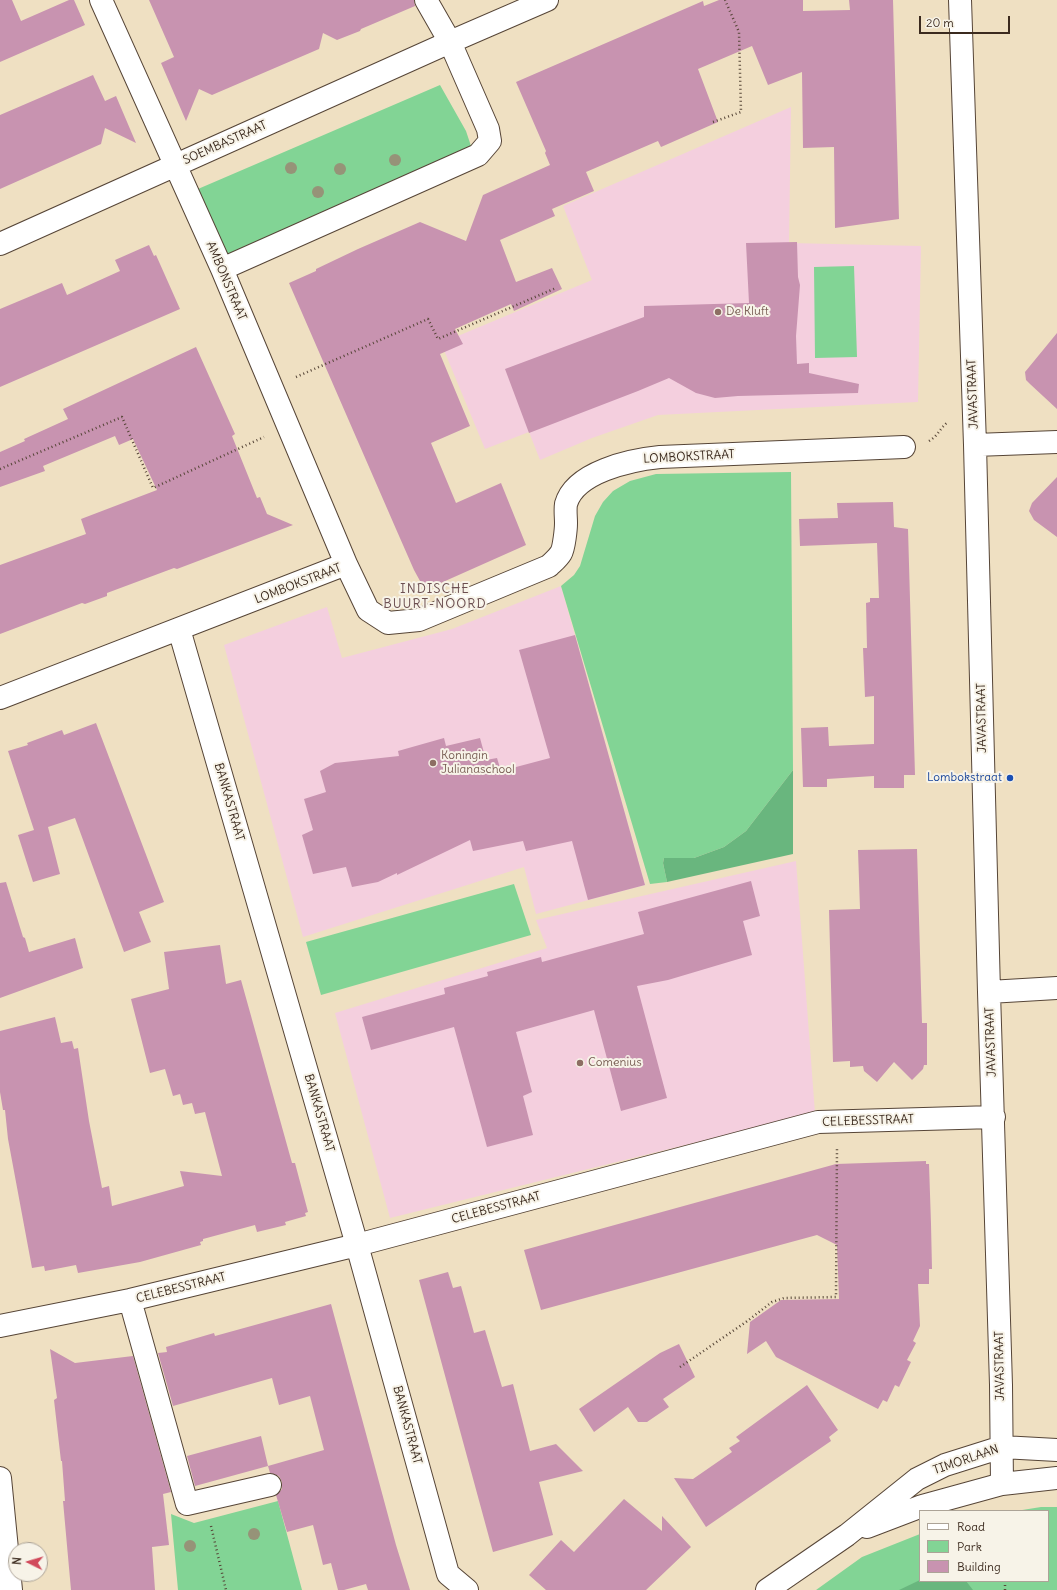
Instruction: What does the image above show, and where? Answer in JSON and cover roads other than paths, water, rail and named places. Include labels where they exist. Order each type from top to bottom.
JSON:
[{"type":"street","name":"AMBONSTRAAT","points":[[101,0],[222,269],[346,564]]},
{"type":"street","points":[[222,269],[478,155],[490,141],[488,129],[450,42],[426,0]]},
{"type":"street","name":"SOEMBASTRAAT","points":[[0,244],[450,42],[548,0]]},
{"type":"street","name":"JAVASTRAAT","points":[[960,0],[975,445],[989,992],[994,1117],[1002,1484]]},
{"type":"street","points":[[975,445],[1057,442]]},
{"type":"street","name":"LOMBOKSTRAAT","points":[[0,698],[179,630],[346,564],[368,610],[388,623],[419,620],[549,566],[562,552],[566,525],[566,506],[571,494],[580,484],[600,472],[619,464],[640,459],[660,457],[904,447]]},
{"type":"street","name":"BANKASTRAAT","points":[[179,630],[357,1245],[448,1574],[467,1590]]},
{"type":"street","points":[[989,992],[1057,988]]},
{"type":"street","name":"CELEBESSTRAAT","points":[[0,1326],[130,1300],[357,1245],[818,1122],[994,1117]]},
{"type":"street","points":[[130,1300],[187,1504],[270,1485]]},
{"type":"street","name":"TIMORLAAN","points":[[767,1590],[847,1535],[917,1479],[945,1465],[1002,1447],[1057,1450]]},
{"type":"street","points":[[0,1478],[11,1590]]},
{"type":"street","name":"TIMORLAAN","points":[[847,1535],[922,1506],[1002,1484],[1057,1478]]},
{"type":"place","name":"De Kluft","points":[[718,312]]},
{"type":"place","name":"Koningin Julianaschool","points":[[433,763]]},
{"type":"place","name":"Lombokstraat","points":[[1010,778]]},
{"type":"place","name":"Comenius","points":[[580,1063]]},
{"type":"district","name":"INDISCHE BUURT-NOORD","points":[[435,596]]}]
